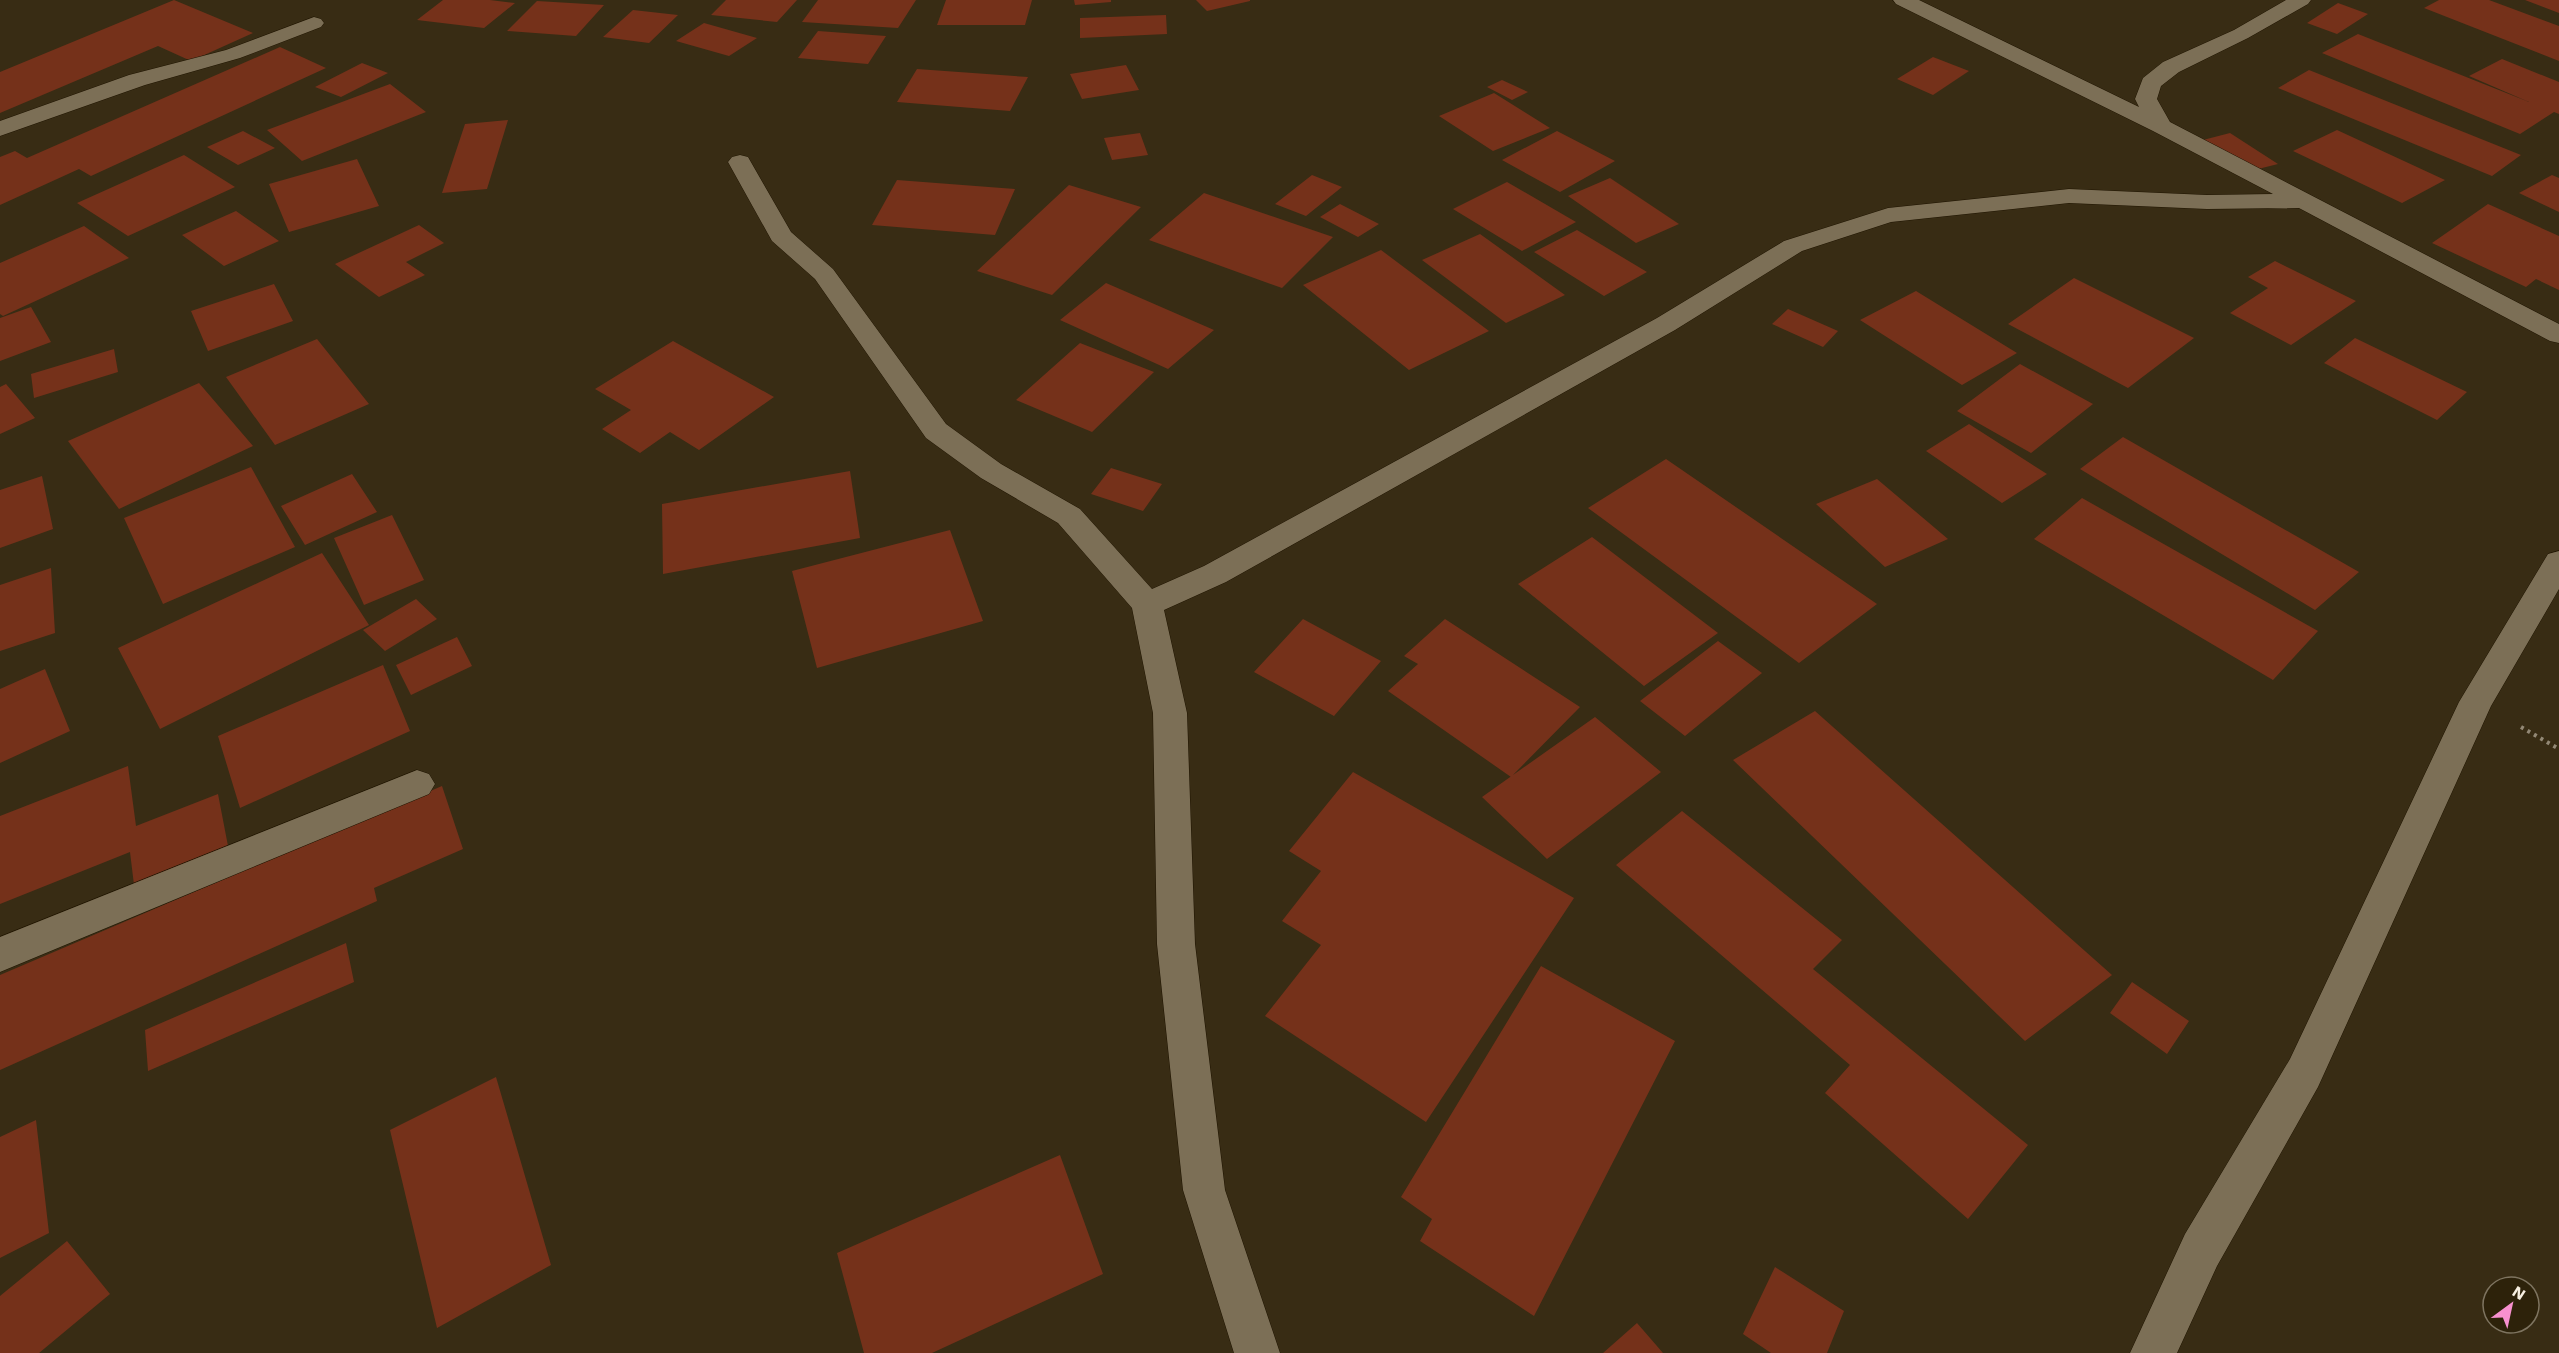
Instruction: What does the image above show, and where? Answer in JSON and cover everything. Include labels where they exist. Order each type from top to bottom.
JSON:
[{"type":"street","points":[[1903,0],[2161,126],[2559,335]]},
{"type":"street","points":[[2161,126],[2146,99],[2151,83],[2171,67],[2241,34],[2301,0]]},
{"type":"street","points":[[0,129],[137,80],[233,54],[314,23]]},
{"type":"street","points":[[740,162],[781,236],[824,274],[936,431],[991,471],[1069,516],[1147,604],[1170,713],[1176,944],[1203,1190],[1257,1353]]},
{"type":"street","points":[[1147,604],[1215,574],[1665,324],[1793,246],[1888,215],[2069,196],[2207,202],[2304,201]]},
{"type":"street","points":[[2153,1353],[2201,1250],[2304,1073],[2476,702],[2559,562]]},
{"type":"street","points":[[0,955],[417,784]]},
{"type":"building","points":[[174,0],[253,33],[191,61],[158,46],[0,113],[0,72]]},
{"type":"building","points":[[443,0],[490,0],[515,3],[484,28],[417,20]]},
{"type":"building","points":[[726,0],[797,0],[777,22],[711,15]]},
{"type":"building","points":[[818,0],[916,0],[898,28],[802,22]]},
{"type":"building","points":[[946,0],[1032,0],[1025,25],[937,25]]},
{"type":"building","points":[[1074,0],[1111,0],[1111,2],[1075,5]]},
{"type":"building","points":[[1196,0],[1250,0],[1250,1],[1207,11]]},
{"type":"building","points":[[2439,0],[2489,0],[2559,26],[2559,61],[2424,8]]},
{"type":"building","points":[[2525,0],[2559,0],[2559,13]]},
{"type":"building","points":[[537,1],[604,5],[576,36],[507,31]]},
{"type":"building","points":[[2338,3],[2368,14],[2337,34],[2307,23]]},
{"type":"building","points":[[633,10],[678,15],[649,43],[603,37]]},
{"type":"building","points":[[1166,15],[1167,34],[1080,38],[1080,18]]},
{"type":"building","points":[[704,23],[757,38],[729,56],[676,41]]},
{"type":"building","points":[[818,31],[886,36],[868,64],[798,58]]},
{"type":"building","points":[[2358,34],[2529,102],[2469,76],[2502,59],[2559,82],[2559,114],[2554,112],[2520,134],[2322,53]]},
{"type":"building","points":[[280,47],[326,68],[91,176],[79,169],[0,205],[0,157],[15,151],[27,158]]},
{"type":"building","points":[[1933,57],[1969,71],[1933,95],[1897,79]]},
{"type":"building","points":[[362,63],[388,73],[341,97],[315,87]]},
{"type":"building","points":[[1126,65],[1139,90],[1082,99],[1070,74]]},
{"type":"building","points":[[917,69],[1028,77],[1010,111],[897,102]]},
{"type":"building","points":[[2309,70],[2521,155],[2492,176],[2278,88]]},
{"type":"building","points":[[1502,80],[1528,92],[1512,100],[1487,87]]},
{"type":"building","points":[[390,84],[426,112],[302,161],[267,130]]},
{"type":"building","points":[[1494,93],[1550,128],[1493,151],[1439,116]]},
{"type":"building","points":[[508,120],[487,189],[442,193],[465,124]]},
{"type":"building","points":[[2337,130],[2445,180],[2402,203],[2293,151]]},
{"type":"building","points":[[243,131],[275,148],[238,165],[207,147]]},
{"type":"building","points":[[1557,131],[1615,161],[1560,192],[1502,160]]},
{"type":"building","points":[[1140,133],[1148,155],[1112,160],[1104,138]]},
{"type":"building","points":[[2230,133],[2278,164],[2250,171],[2203,140]]},
{"type":"building","points":[[184,155],[235,187],[128,236],[77,203]]},
{"type":"building","points":[[357,159],[379,206],[289,232],[269,184]]},
{"type":"building","points":[[1312,175],[1342,187],[1306,216],[1275,204]]},
{"type":"building","points":[[2552,175],[2559,178],[2559,212],[2519,193]]},
{"type":"building","points":[[1610,178],[1679,224],[1636,243],[1568,196]]},
{"type":"building","points":[[897,180],[1015,189],[995,235],[872,225]]},
{"type":"building","points":[[1507,182],[1576,222],[1522,251],[1453,209]]},
{"type":"building","points":[[1069,185],[1141,207],[1052,295],[977,271]]},
{"type":"building","points":[[1204,193],[1333,237],[1282,288],[1149,240]]},
{"type":"building","points":[[1340,204],[1379,224],[1358,237],[1320,217]]},
{"type":"building","points":[[2488,204],[2559,236],[2559,290],[2536,279],[2526,287],[2432,243]]},
{"type":"building","points":[[236,211],[279,241],[224,266],[182,235]]},
{"type":"building","points":[[419,225],[444,243],[406,262],[425,275],[379,297],[335,264]]},
{"type":"building","points":[[84,226],[129,258],[3,316],[0,314],[0,263]]},
{"type":"building","points":[[1577,230],[1647,272],[1604,296],[1534,252]]},
{"type":"building","points":[[1480,234],[1565,295],[1506,323],[1422,260]]},
{"type":"building","points":[[1381,250],[1489,331],[1409,370],[1303,285]]},
{"type":"building","points":[[2275,261],[2356,301],[2291,345],[2230,313],[2268,288],[2248,277]]},
{"type":"building","points":[[2074,278],[2194,338],[2128,388],[2008,324]]},
{"type":"building","points":[[1106,283],[1214,330],[1168,369],[1060,320]]},
{"type":"building","points":[[274,284],[293,321],[208,351],[191,311]]},
{"type":"building","points":[[1916,291],[2017,353],[1962,385],[1860,320]]},
{"type":"building","points":[[31,307],[51,342],[0,361],[0,318]]},
{"type":"building","points":[[1788,309],[1838,331],[1823,347],[1772,324]]},
{"type":"building","points":[[2355,338],[2467,392],[2437,420],[2324,363]]},
{"type":"building","points":[[317,339],[369,404],[275,445],[226,377]]},
{"type":"building","points":[[673,341],[774,397],[699,450],[670,432],[640,453],[602,429],[631,410],[595,389]]},
{"type":"building","points":[[1080,343],[1154,372],[1092,432],[1016,400]]},
{"type":"building","points":[[114,349],[118,372],[34,398],[31,374]]},
{"type":"building","points":[[2020,364],[2093,404],[2031,453],[1957,411]]},
{"type":"building","points":[[199,383],[253,446],[119,509],[68,441]]},
{"type":"building","points":[[6,384],[35,418],[0,434],[0,387]]},
{"type":"building","points":[[1969,424],[2047,474],[2002,503],[1926,451]]},
{"type":"building","points":[[2123,437],[2359,572],[2315,610],[2080,469]]},
{"type":"building","points":[[1666,459],[1877,604],[1799,663],[1588,508]]},
{"type":"building","points":[[251,467],[295,547],[163,604],[124,518]]},
{"type":"building","points":[[1111,468],[1162,484],[1143,511],[1091,494]]},
{"type":"building","points":[[850,471],[860,538],[663,574],[662,504]]},
{"type":"building","points":[[352,474],[377,512],[305,545],[281,506]]},
{"type":"building","points":[[42,476],[53,529],[0,548],[0,490]]},
{"type":"building","points":[[1877,479],[1948,539],[1885,567],[1816,504]]},
{"type":"building","points":[[2082,498],[2318,631],[2273,680],[2034,539]]},
{"type":"building","points":[[392,515],[424,580],[364,605],[334,538]]},
{"type":"building","points":[[950,530],[983,621],[817,668],[792,571]]},
{"type":"building","points":[[1592,537],[1718,633],[1644,686],[1518,584]]},
{"type":"building","points":[[322,553],[369,625],[160,729],[118,648]]},
{"type":"building","points":[[51,568],[55,633],[0,651],[0,585]]},
{"type":"building","points":[[416,599],[437,619],[385,651],[363,630]]},
{"type":"building","points":[[1303,619],[1381,661],[1334,716],[1254,672]]},
{"type":"building","points":[[1445,619],[1580,707],[1511,777],[1388,691],[1418,664],[1404,656]]},
{"type":"building","points":[[457,637],[472,666],[411,695],[396,665]]},
{"type":"building","points":[[1718,641],[1762,673],[1685,736],[1640,701]]},
{"type":"building","points":[[383,665],[410,731],[240,808],[218,736]]},
{"type":"building","points":[[45,669],[70,731],[0,763],[0,689]]},
{"type":"building","points":[[1815,711],[2112,975],[2025,1041],[1733,760]]},
{"type":"building","points":[[1595,717],[1661,772],[1547,859],[1482,797]]},
{"type":"building","points":[[128,766],[136,826],[218,794],[228,846],[134,885],[130,852],[0,904],[0,816]]},
{"type":"building","points":[[1353,772],[1574,898],[1426,1122],[1265,1016],[1321,945],[1282,921],[1321,871],[1289,851]]},
{"type":"building","points":[[442,786],[463,849],[374,888],[377,901],[0,1070],[0,975]]},
{"type":"building","points":[[1682,811],[1842,940],[1813,969],[2028,1145],[1968,1219],[1825,1093],[1850,1065],[1616,865]]},
{"type":"building","points":[[346,943],[354,982],[148,1071],[145,1030]]},
{"type":"building","points":[[1541,966],[1675,1041],[1534,1316],[1420,1241],[1432,1219],[1401,1197]]},
{"type":"building","points":[[2132,982],[2189,1021],[2167,1054],[2110,1013]]},
{"type":"building","points":[[496,1077],[551,1265],[437,1328],[390,1130]]},
{"type":"building","points":[[36,1120],[49,1233],[0,1258],[0,1137]]},
{"type":"building","points":[[1060,1155],[1103,1274],[932,1353],[864,1353],[837,1253]]},
{"type":"building","points":[[67,1241],[110,1294],[39,1353],[0,1353],[0,1296]]},
{"type":"building","points":[[1775,1267],[1844,1311],[1827,1353],[1771,1353],[1743,1334]]},
{"type":"building","points":[[1637,1323],[1663,1353],[1603,1353]]}]
